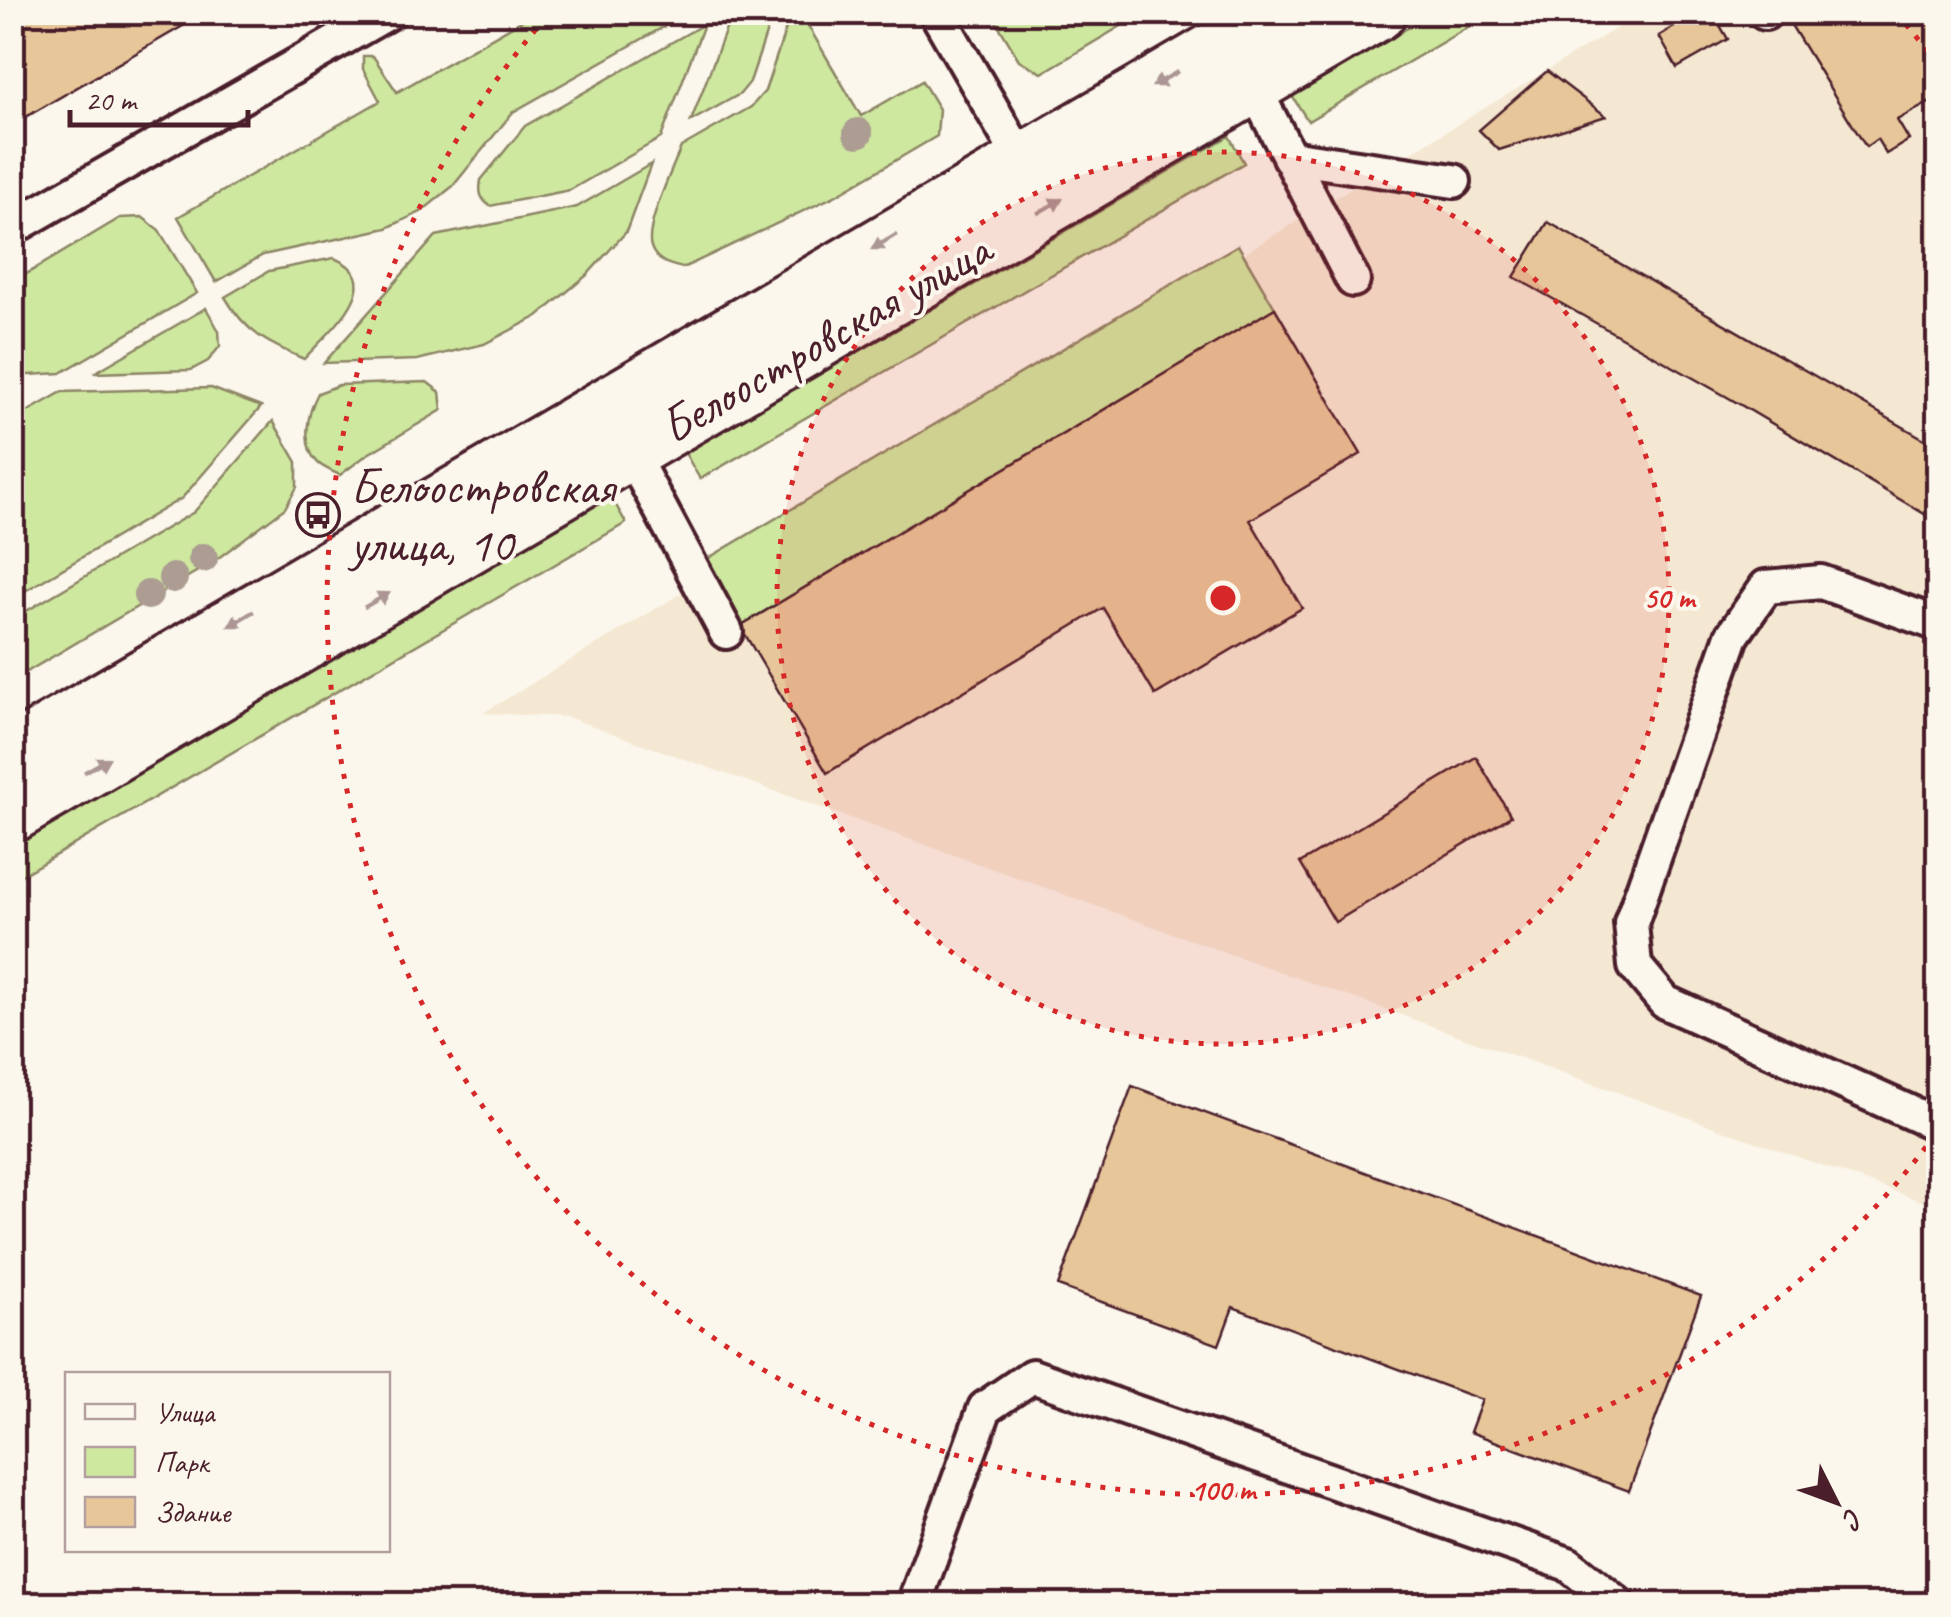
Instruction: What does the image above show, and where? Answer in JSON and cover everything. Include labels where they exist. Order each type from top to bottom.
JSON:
[{"type":"street","name":"Белоостровская улица","points":[[12,754],[618,429],[1242,64],[1280,12]]},
{"type":"street","name":"Белоостровская улица","points":[[12,814],[618,429],[1022,161],[1242,64],[1378,12]]},
{"type":"lane","points":[[12,228],[389,12]]},
{"type":"lane","points":[[936,12],[1022,161]]},
{"type":"lane","points":[[1242,64],[1353,280]]},
{"type":"lane","points":[[1289,156],[1454,181]]},
{"type":"lane","points":[[618,429],[726,632]]},
{"type":"lane","points":[[1938,624],[1821,582],[1766,587],[1732,636],[1631,923],[1635,966],[1665,1002],[1938,1125]]},
{"type":"lane","points":[[914,1604],[985,1408],[1032,1376],[1568,1564],[1618,1604]]},
{"type":"shaded area","points":[[1642,13],[1938,13],[1938,1207],[567,717],[483,713]]},
{"type":"green space","points":[[535,13],[688,13],[513,112],[453,186],[421,212],[387,228],[263,255],[216,282],[178,217],[380,101],[363,69],[363,56],[373,56],[397,92]]},
{"type":"green space","points":[[732,13],[773,13],[750,82],[740,94],[691,121]]},
{"type":"green space","points":[[791,13],[827,13],[807,24],[861,116],[922,81],[939,109],[937,136],[835,196],[683,268],[664,262],[656,256],[650,238],[660,198],[681,147],[751,107],[765,91]]},
{"type":"green space","points":[[991,13],[1143,13],[1042,73],[1019,60]]},
{"type":"green space","points":[[1433,13],[1492,13],[1308,121],[1292,96]]},
{"type":"green space","points":[[704,24],[661,138],[570,190],[490,206],[484,201],[481,180],[525,126]]},
{"type":"green space","points":[[1229,136],[1244,163],[700,479],[685,453]]},
{"type":"green space","points":[[651,164],[626,232],[587,275],[538,316],[484,344],[417,360],[324,363],[436,236],[577,207]]},
{"type":"green space","points":[[142,217],[159,230],[197,293],[61,373],[13,376],[13,282],[120,218]]},
{"type":"green space","points":[[1238,245],[1275,308],[740,626],[702,562]]},
{"type":"green space","points":[[334,258],[350,268],[357,280],[356,293],[339,322],[304,359],[258,336],[225,297],[269,271]]},
{"type":"green space","points":[[206,308],[219,331],[220,346],[208,361],[191,370],[94,373]]},
{"type":"green space","points":[[427,382],[440,392],[442,410],[340,475],[312,456],[307,438],[311,409],[318,393],[339,385]]},
{"type":"green space","points":[[211,388],[261,407],[182,498],[13,598],[13,420],[62,392]]},
{"type":"green space","points":[[273,421],[297,462],[297,487],[285,508],[213,562],[13,680],[13,619],[194,512]]},
{"type":"green space","points":[[609,493],[626,523],[13,880],[12,840]]},
{"type":"building","points":[[12,12],[207,12],[12,125]]},
{"type":"building","points":[[1699,12],[1712,12],[1728,39],[1677,68],[1659,36]]},
{"type":"building","points":[[1783,12],[1938,12],[1938,98],[1897,120],[1909,140],[1886,154],[1877,139],[1866,147]]},
{"type":"building","points":[[1547,71],[1606,116],[1499,150],[1479,130]]},
{"type":"building","points":[[1548,222],[1938,447],[1938,522],[1514,277]]},
{"type":"building","points":[[1275,308],[1361,454],[1250,520],[1302,608],[1155,695],[1103,608],[827,773],[740,626]]},
{"type":"building","points":[[1476,757],[1511,816],[1335,922],[1300,863]]},
{"type":"building","points":[[1132,1086],[1701,1296],[1629,1491],[1470,1432],[1482,1400],[1233,1307],[1219,1345],[1058,1286]]},
{"type":"place","name":"Белоостровская улица, 10","points":[[318,515]]}]
